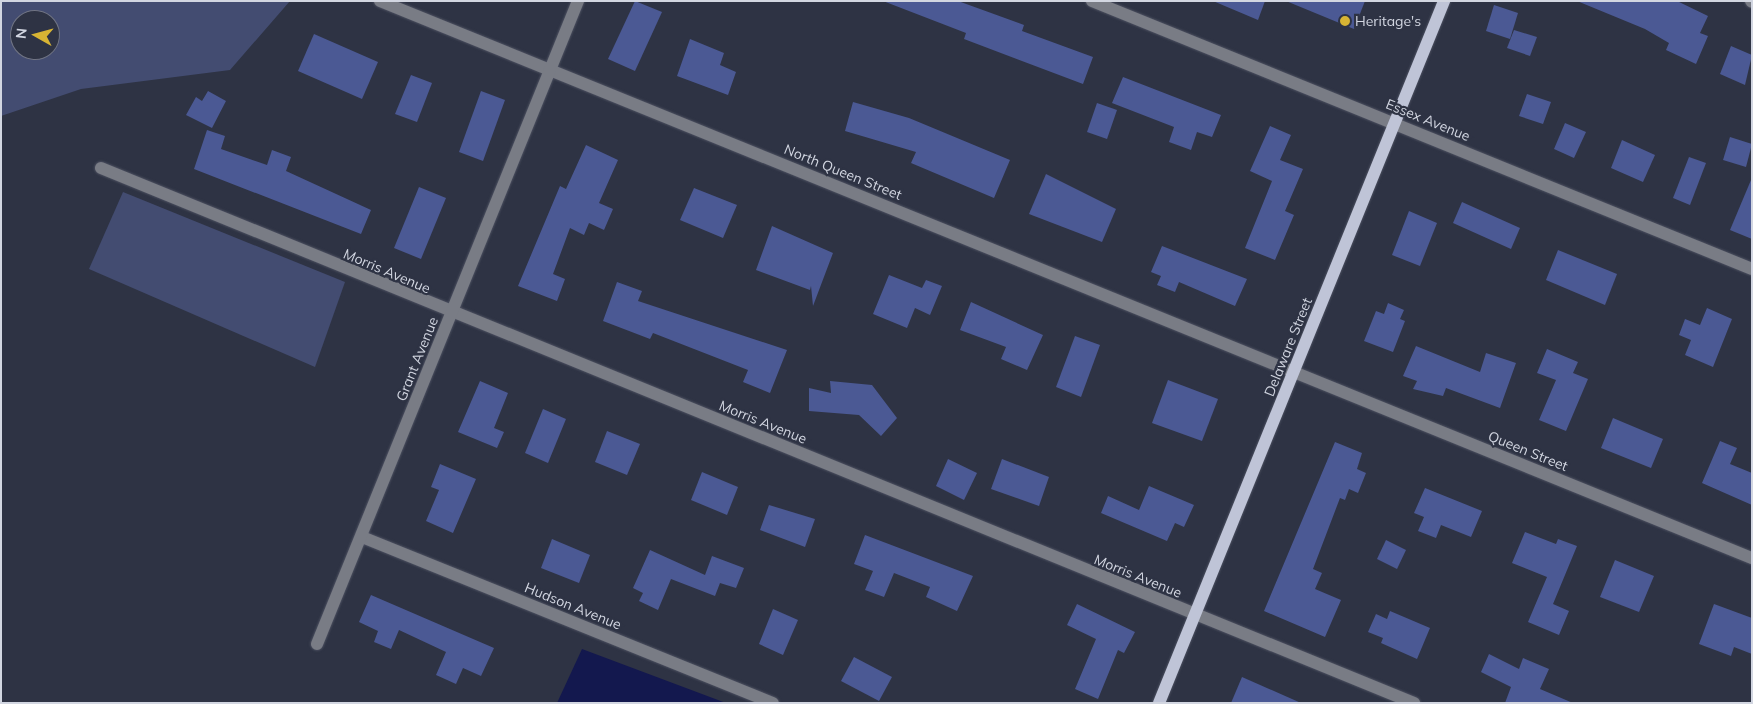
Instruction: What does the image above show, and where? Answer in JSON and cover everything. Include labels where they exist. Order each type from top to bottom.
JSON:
[{"type":"main road","name":"Delaware Street","points":[[1160,703],[1444,1]]},
{"type":"street","name":"North Queen Street","points":[[380,1],[1294,372]]},
{"type":"street","name":"Grant Avenue","points":[[317,644],[578,1]]},
{"type":"street","name":"Essex Avenue","points":[[1092,1],[1395,122],[1752,269]]},
{"type":"street","name":"Morris Avenue","points":[[101,168],[451,314],[1414,703]]},
{"type":"street","name":"Queen Street","points":[[1294,372],[1752,558]]},
{"type":"street","name":"Hudson Avenue","points":[[362,537],[773,703]]},
{"type":"shaded area","points":[[1,1],[290,1],[230,70],[81,89],[1,116]]},
{"type":"shaded area","points":[[123,192],[345,282],[315,367],[89,269]]},
{"type":"shaded area","points":[[582,649],[726,703],[557,703]]},
{"type":"building","points":[[635,1],[662,12],[635,71],[608,59]]},
{"type":"building","points":[[883,1],[958,1],[1024,25],[1022,31],[1093,57],[1083,84],[964,39],[966,33]]},
{"type":"building","points":[[1213,1],[1265,1],[1258,20]]},
{"type":"building","name":"Heritage's","points":[[1286,1],[1365,1],[1354,29]]},
{"type":"building","points":[[1577,1],[1677,1],[1708,16],[1700,33],[1708,36],[1696,64],[1666,50],[1669,43],[1645,29]]},
{"type":"building","points":[[1494,5],[1518,13],[1510,39],[1486,31]]},
{"type":"building","points":[[1514,30],[1537,37],[1530,56],[1507,48]]},
{"type":"building","points":[[314,34],[378,62],[362,99],[298,71]]},
{"type":"building","points":[[690,39],[724,53],[720,65],[736,72],[728,95],[677,76]]},
{"type":"building","points":[[1731,46],[1752,55],[1745,85],[1720,74]]},
{"type":"building","points":[[411,75],[432,83],[417,122],[395,114]]},
{"type":"building","points":[[1123,77],[1221,115],[1212,137],[1197,132],[1191,150],[1169,142],[1174,127],[1112,103]]},
{"type":"building","points":[[208,91],[226,101],[212,128],[186,115],[196,97],[202,101]]},
{"type":"building","points":[[481,91],[505,100],[483,161],[459,152]]},
{"type":"building","points":[[1527,94],[1551,102],[1543,124],[1519,116]]},
{"type":"building","points":[[853,102],[909,118],[1010,160],[994,198],[911,163],[916,152],[845,131]]},
{"type":"building","points":[[1097,103],[1117,110],[1107,139],[1087,132]]},
{"type":"building","points":[[1565,123],[1586,132],[1574,158],[1554,149]]},
{"type":"building","points":[[1270,126],[1291,135],[1280,160],[1303,169],[1285,211],[1294,215],[1275,260],[1245,248],[1272,181],[1250,171]]},
{"type":"building","points":[[207,130],[225,136],[221,149],[267,165],[272,150],[291,157],[286,171],[371,210],[361,234],[194,169]]},
{"type":"building","points":[[1730,137],[1752,144],[1746,167],[1723,160]]},
{"type":"building","points":[[1622,140],[1655,155],[1643,182],[1611,168]]},
{"type":"building","points":[[586,145],[618,160],[599,203],[613,209],[604,230],[589,223],[584,235],[570,228],[553,274],[565,279],[557,301],[518,286],[560,186],[566,189]]},
{"type":"building","points":[[1689,157],[1706,163],[1690,205],[1673,198]]},
{"type":"building","points":[[1046,174],[1116,209],[1102,242],[1029,214]]},
{"type":"building","points":[[1752,180],[1752,239],[1730,230]]},
{"type":"building","points":[[419,187],[446,198],[421,259],[394,248]]},
{"type":"building","points":[[694,188],[737,205],[723,238],[680,220]]},
{"type":"building","points":[[1462,202],[1520,228],[1511,249],[1453,223]]},
{"type":"building","points":[[1409,211],[1437,223],[1420,266],[1392,255]]},
{"type":"building","points":[[772,226],[833,253],[813,306],[811,286],[810,290],[756,270]]},
{"type":"building","points":[[1162,246],[1247,279],[1235,306],[1179,282],[1175,292],[1157,285],[1161,276],[1151,272]]},
{"type":"building","points":[[1558,250],[1617,274],[1605,305],[1546,280]]},
{"type":"building","points":[[889,275],[922,288],[926,280],[942,286],[930,315],[915,308],[907,328],[873,314]]},
{"type":"building","points":[[617,282],[642,291],[638,301],[787,350],[770,393],[743,382],[748,370],[653,333],[650,339],[603,321]]},
{"type":"building","points":[[971,302],[1043,335],[1027,370],[1001,359],[1006,347],[960,330]]},
{"type":"building","points":[[1388,303],[1404,310],[1400,319],[1405,321],[1393,352],[1364,341],[1376,311],[1384,314]]},
{"type":"building","points":[[1707,308],[1732,319],[1713,367],[1685,355],[1691,340],[1679,335],[1685,319],[1700,325]]},
{"type":"building","points":[[1075,336],[1100,345],[1081,397],[1056,387]]},
{"type":"building","points":[[1416,346],[1480,372],[1486,353],[1516,363],[1500,408],[1446,388],[1443,396],[1413,389],[1417,381],[1403,376]]},
{"type":"building","points":[[1547,349],[1578,362],[1573,373],[1588,379],[1566,431],[1539,420],[1556,380],[1537,373]]},
{"type":"building","points":[[1168,380],[1218,399],[1202,441],[1152,423]]},
{"type":"building","points":[[480,381],[508,393],[494,428],[504,432],[497,448],[458,432]]},
{"type":"building","points":[[830,381],[872,385],[897,418],[881,436],[859,415],[809,411],[809,388],[831,393]]},
{"type":"building","points":[[543,409],[566,419],[548,463],[525,453]]},
{"type":"building","points":[[1613,418],[1663,439],[1651,468],[1601,448]]},
{"type":"building","points":[[607,431],[640,444],[627,475],[595,462]]},
{"type":"building","points":[[1720,441],[1737,448],[1730,464],[1752,473],[1752,505],[1702,483]]},
{"type":"building","points":[[1335,442],[1362,453],[1357,469],[1366,473],[1358,493],[1349,489],[1345,500],[1340,498],[1313,569],[1322,573],[1315,589],[1341,600],[1325,637],[1264,611]]},
{"type":"building","points":[[948,459],[977,473],[964,500],[936,486]]},
{"type":"building","points":[[1002,459],[1049,477],[1039,506],[991,489]]},
{"type":"building","points":[[440,464],[476,479],[453,533],[426,521],[439,490],[431,487]]},
{"type":"building","points":[[702,472],[738,487],[727,515],[691,500]]},
{"type":"building","points":[[1149,486],[1194,505],[1184,527],[1175,523],[1167,541],[1101,513],[1108,496],[1139,510]]},
{"type":"building","points":[[1425,488],[1482,511],[1471,537],[1441,525],[1436,538],[1418,531],[1424,517],[1414,513]]},
{"type":"building","points":[[769,505],[815,519],[805,547],[760,530]]},
{"type":"building","points":[[1525,532],[1556,544],[1558,539],[1577,546],[1553,604],[1569,611],[1559,635],[1528,622],[1547,577],[1512,563]]},
{"type":"building","points":[[865,535],[973,576],[957,611],[926,597],[930,587],[894,573],[884,597],[865,590],[873,571],[854,564]]},
{"type":"building","points":[[552,539],[590,555],[579,583],[541,568]]},
{"type":"building","points":[[1386,540],[1406,550],[1397,569],[1377,559]]},
{"type":"building","points":[[650,550],[705,575],[712,556],[744,568],[736,588],[720,583],[715,596],[671,579],[658,610],[639,601],[643,593],[633,588]]},
{"type":"building","points":[[1615,560],[1654,576],[1639,612],[1600,597]]},
{"type":"building","points":[[371,595],[494,648],[481,676],[463,668],[456,684],[436,675],[446,652],[399,630],[391,649],[374,642],[378,631],[359,622]]},
{"type":"building","points":[[1077,604],[1135,632],[1124,653],[1118,650],[1098,699],[1075,689],[1096,639],[1067,625]]},
{"type":"building","points":[[1714,604],[1752,618],[1752,654],[1734,647],[1731,656],[1699,644]]},
{"type":"building","points":[[773,609],[798,620],[783,655],[759,644]]},
{"type":"building","points":[[1390,611],[1430,628],[1417,659],[1381,643],[1383,638],[1368,632],[1376,614],[1387,619]]},
{"type":"building","points":[[1489,654],[1519,669],[1523,658],[1549,669],[1540,689],[1573,703],[1505,703],[1511,687],[1481,672]]},
{"type":"building","points":[[854,657],[892,677],[879,701],[841,681]]},
{"type":"building","points":[[1242,677],[1301,703],[1231,703]]},
{"type":"place","name":"Heritage's","points":[[1345,21]]}]
